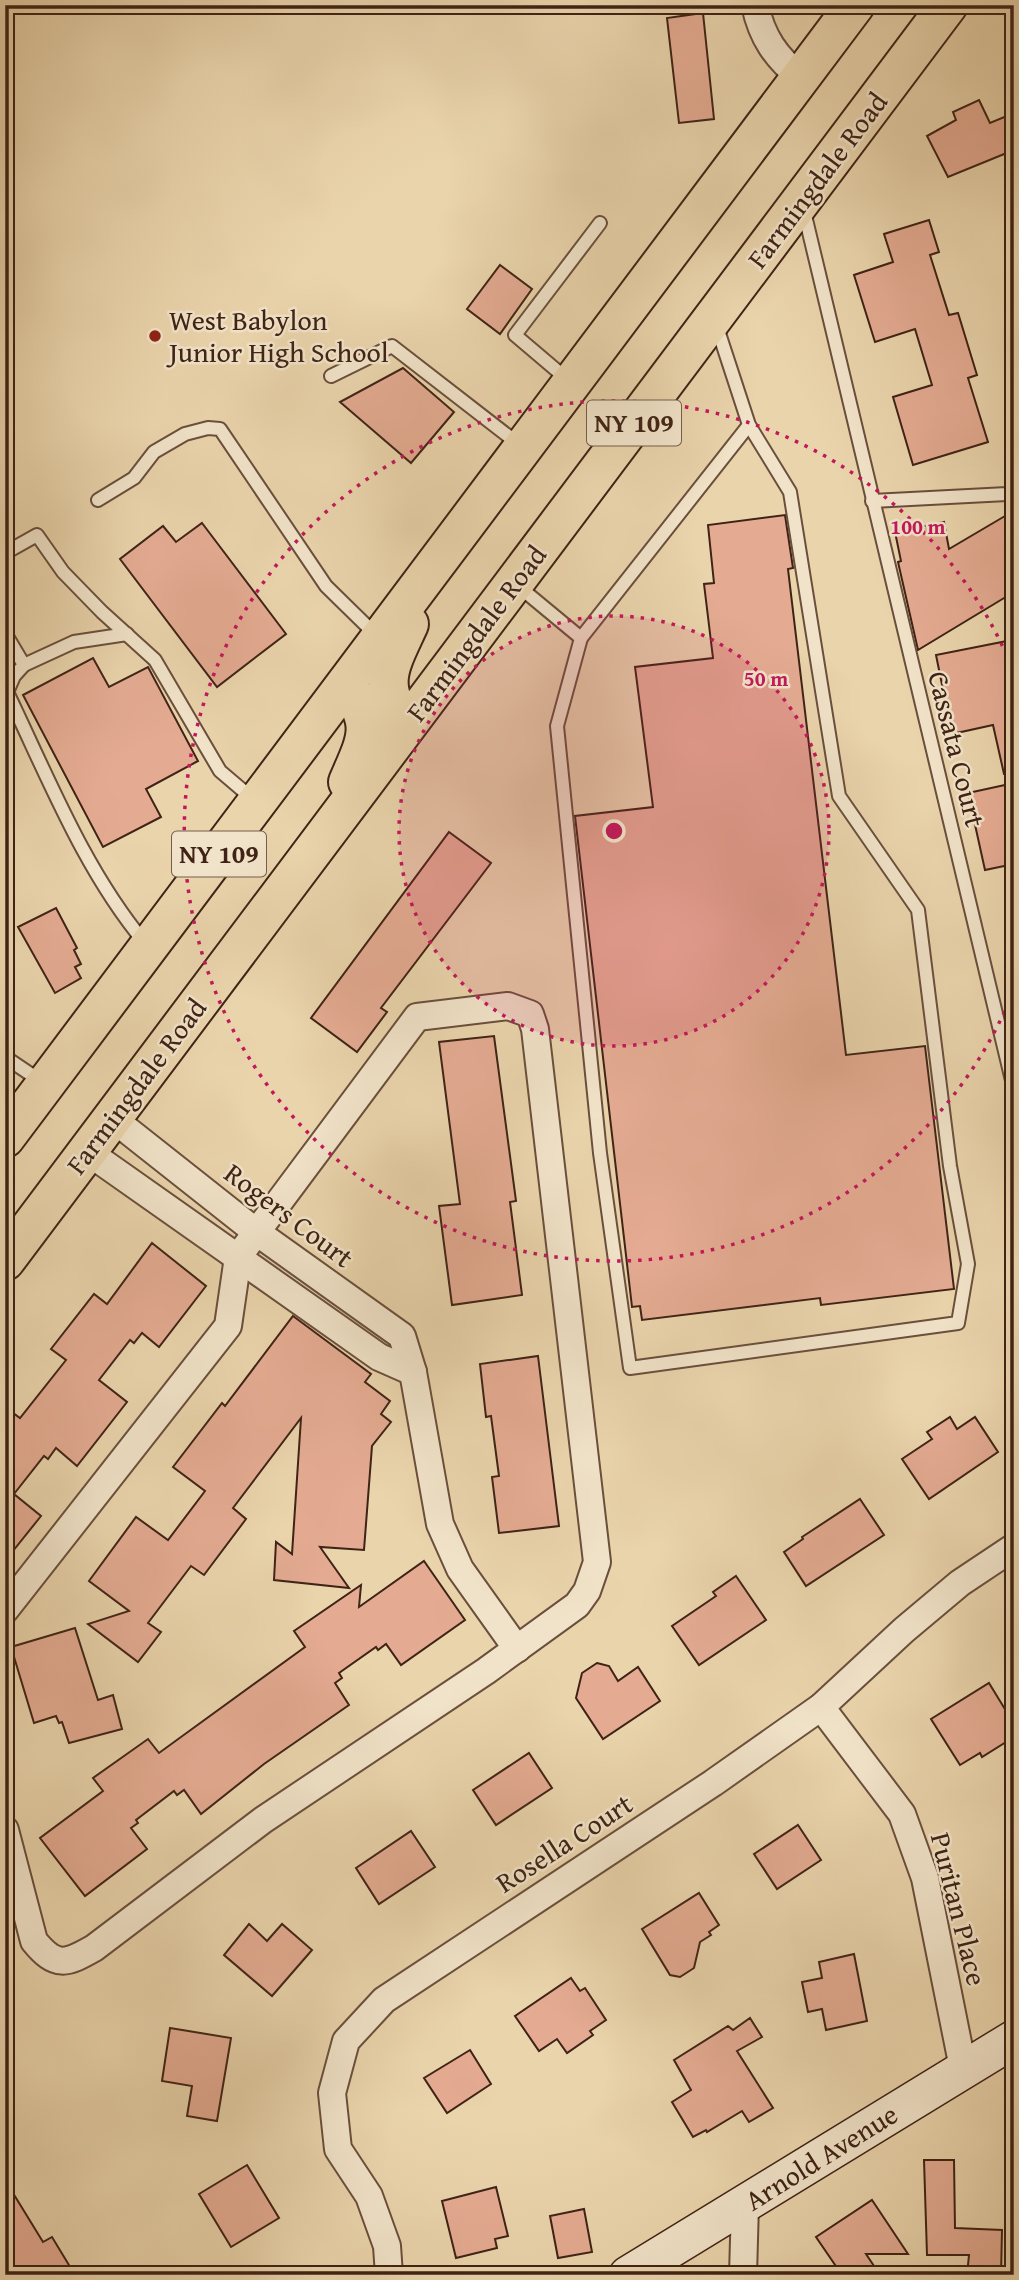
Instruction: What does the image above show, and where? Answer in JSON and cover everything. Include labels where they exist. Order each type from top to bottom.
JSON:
[{"type":"main road","name":"NY 109","points":[[5,1138],[855,5]]},
{"type":"main road","points":[[868,112],[918,5]]},
{"type":"main road","name":"Farmingdale Road","points":[[5,1261],[948,5]]},
{"type":"main road","points":[[406,725],[393,706],[388,682],[393,659],[432,570]]},
{"type":"main road","points":[[321,841],[364,746],[366,731],[362,709],[347,684]]},
{"type":"street","points":[[755,5],[767,43],[782,62],[801,78]]},
{"type":"street","points":[[5,1610],[228,1326],[237,1257],[416,1017],[508,1006],[530,1014],[536,1029],[597,1562],[587,1591],[577,1605],[517,1649],[263,1820],[94,1948],[72,1961],[54,1961],[34,1941],[5,1830]]},
{"type":"street","name":"Rogers Court","points":[[112,1118],[255,1231],[402,1336],[413,1372],[440,1524],[460,1569],[517,1649]]},
{"type":"street","points":[[88,1152],[379,1357],[413,1372]]},
{"type":"street","name":"Rosella Court","points":[[388,2275],[387,2246],[369,2196],[338,2149],[332,2093],[346,2041],[384,2000],[713,1783],[821,1707],[904,1630],[960,1583],[1014,1548]]},
{"type":"street","name":"Puritan Place","points":[[821,1707],[902,1814],[925,1878],[963,2068]]},
{"type":"street","name":"Arnold Avenue","points":[[628,2275],[1014,2039]]},
{"type":"street","points":[[743,2275],[745,2204]]},
{"type":"lane","name":"Cassata Court","points":[[802,200],[1014,1089]]},
{"type":"lane","points":[[571,382],[514,335],[600,223]]},
{"type":"lane","points":[[714,318],[749,425],[790,492],[839,796],[918,911],[950,1166],[968,1264],[958,1322],[630,1368],[600,1153],[557,726],[581,638],[749,425]]},
{"type":"lane","points":[[331,376],[392,346],[523,447]]},
{"type":"lane","points":[[98,500],[134,478],[154,452],[185,433],[208,428],[220,429],[326,586],[380,639]]},
{"type":"lane","points":[[872,502],[1007,494],[1014,490]]},
{"type":"lane","points":[[5,553],[37,535],[63,572],[155,660],[220,771],[257,803]]},
{"type":"lane","points":[[514,583],[581,638]]},
{"type":"lane","points":[[5,633],[23,665]]},
{"type":"lane","points":[[127,634],[74,642],[23,665],[14,676],[7,692],[100,879],[120,913],[149,947]]},
{"type":"lane","points":[[5,1056],[45,1085]]},
{"type":"building","points":[[703,13],[714,119],[679,123],[667,18]]},
{"type":"building","points":[[979,100],[990,123],[1014,113],[1014,150],[948,177],[927,136],[956,120],[953,112]]},
{"type":"building","points":[[929,220],[939,252],[930,255],[949,315],[958,313],[977,375],[968,378],[988,442],[913,465],[893,397],[932,385],[915,329],[875,342],[854,275],[893,262],[884,234]]},
{"type":"building","points":[[500,265],[532,289],[500,334],[467,309]]},
{"type":"building","points":[[403,368],[454,412],[411,463],[340,402]]},
{"type":"building","points":[[785,515],[793,568],[788,569],[846,1055],[925,1046],[954,1289],[821,1305],[820,1298],[642,1320],[640,1306],[632,1307],[575,816],[653,807],[635,667],[713,658],[704,584],[714,583],[708,525]]},
{"type":"building","points":[[1005,516],[1014,531],[1014,592],[918,650],[898,562],[901,561],[895,532],[944,522],[949,549]]},
{"type":"building","points":[[202,523],[286,634],[217,687],[120,559],[163,526],[176,542]]},
{"type":"building","points":[[1007,641],[1014,674],[1014,773],[1004,774],[993,725],[952,734],[936,655]]},
{"type":"building","points":[[93,658],[109,687],[148,667],[198,761],[146,789],[161,817],[103,847],[23,695]]},
{"type":"building","points":[[1014,783],[1014,864],[985,870],[968,793]]},
{"type":"building","points":[[449,832],[491,863],[381,1008],[387,1012],[357,1052],[311,1018]]},
{"type":"building","points":[[56,908],[77,948],[74,950],[81,964],[75,967],[81,978],[55,993],[18,927]]},
{"type":"building","points":[[494,1036],[516,1201],[510,1202],[522,1295],[452,1305],[439,1206],[460,1204],[439,1042]]},
{"type":"building","points":[[152,1243],[206,1286],[159,1347],[142,1333],[134,1343],[130,1340],[99,1380],[127,1402],[77,1466],[56,1448],[48,1459],[44,1456],[14,1494],[41,1516],[5,1561],[5,1407],[20,1418],[66,1360],[51,1349],[94,1294],[107,1304]]},
{"type":"building","points":[[293,1316],[371,1374],[365,1382],[390,1401],[381,1414],[391,1422],[372,1446],[364,1550],[320,1547],[349,1588],[274,1580],[276,1542],[292,1554],[301,1418],[233,1508],[246,1519],[204,1575],[191,1566],[148,1623],[161,1632],[138,1662],[88,1624],[129,1611],[89,1581],[136,1517],[168,1540],[205,1491],[173,1467],[222,1403],[225,1406]]},
{"type":"building","points":[[538,1356],[559,1526],[499,1533],[492,1477],[499,1476],[491,1416],[486,1417],[480,1364]]},
{"type":"building","points":[[950,1417],[957,1429],[975,1417],[998,1452],[929,1499],[902,1459],[932,1439],[927,1432]]},
{"type":"building","points":[[860,1499],[884,1535],[806,1586],[784,1552]]},
{"type":"building","points":[[424,1561],[465,1620],[401,1665],[386,1644],[378,1650],[376,1647],[339,1673],[342,1678],[335,1683],[349,1705],[264,1764],[201,1814],[184,1790],[177,1795],[174,1791],[136,1820],[138,1823],[131,1828],[147,1849],[85,1896],[40,1838],[103,1791],[93,1778],[148,1739],[159,1753],[305,1647],[294,1631],[361,1585],[359,1607]]},
{"type":"building","points":[[736,1576],[766,1620],[699,1665],[672,1626],[716,1596],[713,1592]]},
{"type":"building","points":[[75,1628],[98,1700],[113,1695],[122,1729],[69,1743],[62,1722],[59,1723],[56,1716],[34,1723],[11,1647]]},
{"type":"building","points":[[597,1663],[609,1666],[618,1681],[638,1667],[660,1701],[603,1739],[576,1698],[582,1673]]},
{"type":"building","points":[[989,1683],[1014,1724],[1014,1737],[982,1757],[980,1753],[960,1765],[931,1719]]},
{"type":"building","points":[[529,1753],[552,1788],[496,1825],[473,1790]]},
{"type":"building","points":[[798,1825],[821,1860],[777,1889],[754,1854]]},
{"type":"building","points":[[411,1831],[435,1867],[379,1904],[356,1868]]},
{"type":"building","points":[[699,1893],[719,1925],[709,1932],[711,1935],[700,1942],[694,1968],[680,1977],[670,1975],[642,1929]]},
{"type":"building","points":[[249,1924],[267,1941],[282,1924],[312,1950],[272,1996],[224,1955]]},
{"type":"building","points":[[854,1954],[867,2021],[826,2030],[822,2009],[808,2012],[802,1982],[822,1978],[819,1962]]},
{"type":"building","points":[[571,1978],[580,1991],[585,1988],[606,2020],[590,2031],[593,2035],[567,2053],[557,2039],[539,2051],[515,2016]]},
{"type":"building","points":[[750,2018],[762,2037],[737,2051],[773,2108],[749,2122],[742,2111],[707,2132],[706,2130],[693,2137],[672,2102],[691,2090],[674,2060],[728,2026],[733,2030]]},
{"type":"building","points":[[170,2028],[231,2038],[217,2121],[187,2116],[192,2086],[162,2081]]},
{"type":"building","points":[[470,2050],[491,2084],[447,2113],[424,2078]]},
{"type":"building","points":[[924,2160],[954,2160],[955,2228],[1002,2230],[1001,2275],[967,2275],[969,2255],[927,2255]]},
{"type":"building","points":[[247,2165],[279,2218],[231,2247],[199,2194]]},
{"type":"building","points":[[5,2180],[43,2242],[52,2237],[75,2275],[5,2275]]},
{"type":"building","points":[[496,2187],[508,2236],[495,2239],[497,2248],[456,2258],[442,2201]]},
{"type":"building","points":[[872,2200],[908,2254],[866,2254],[880,2275],[842,2275],[816,2237]]},
{"type":"building","points":[[584,2209],[592,2252],[558,2258],[550,2216]]},
{"type":"place","name":"West Babylon Junior High School","points":[[155,336]]}]
